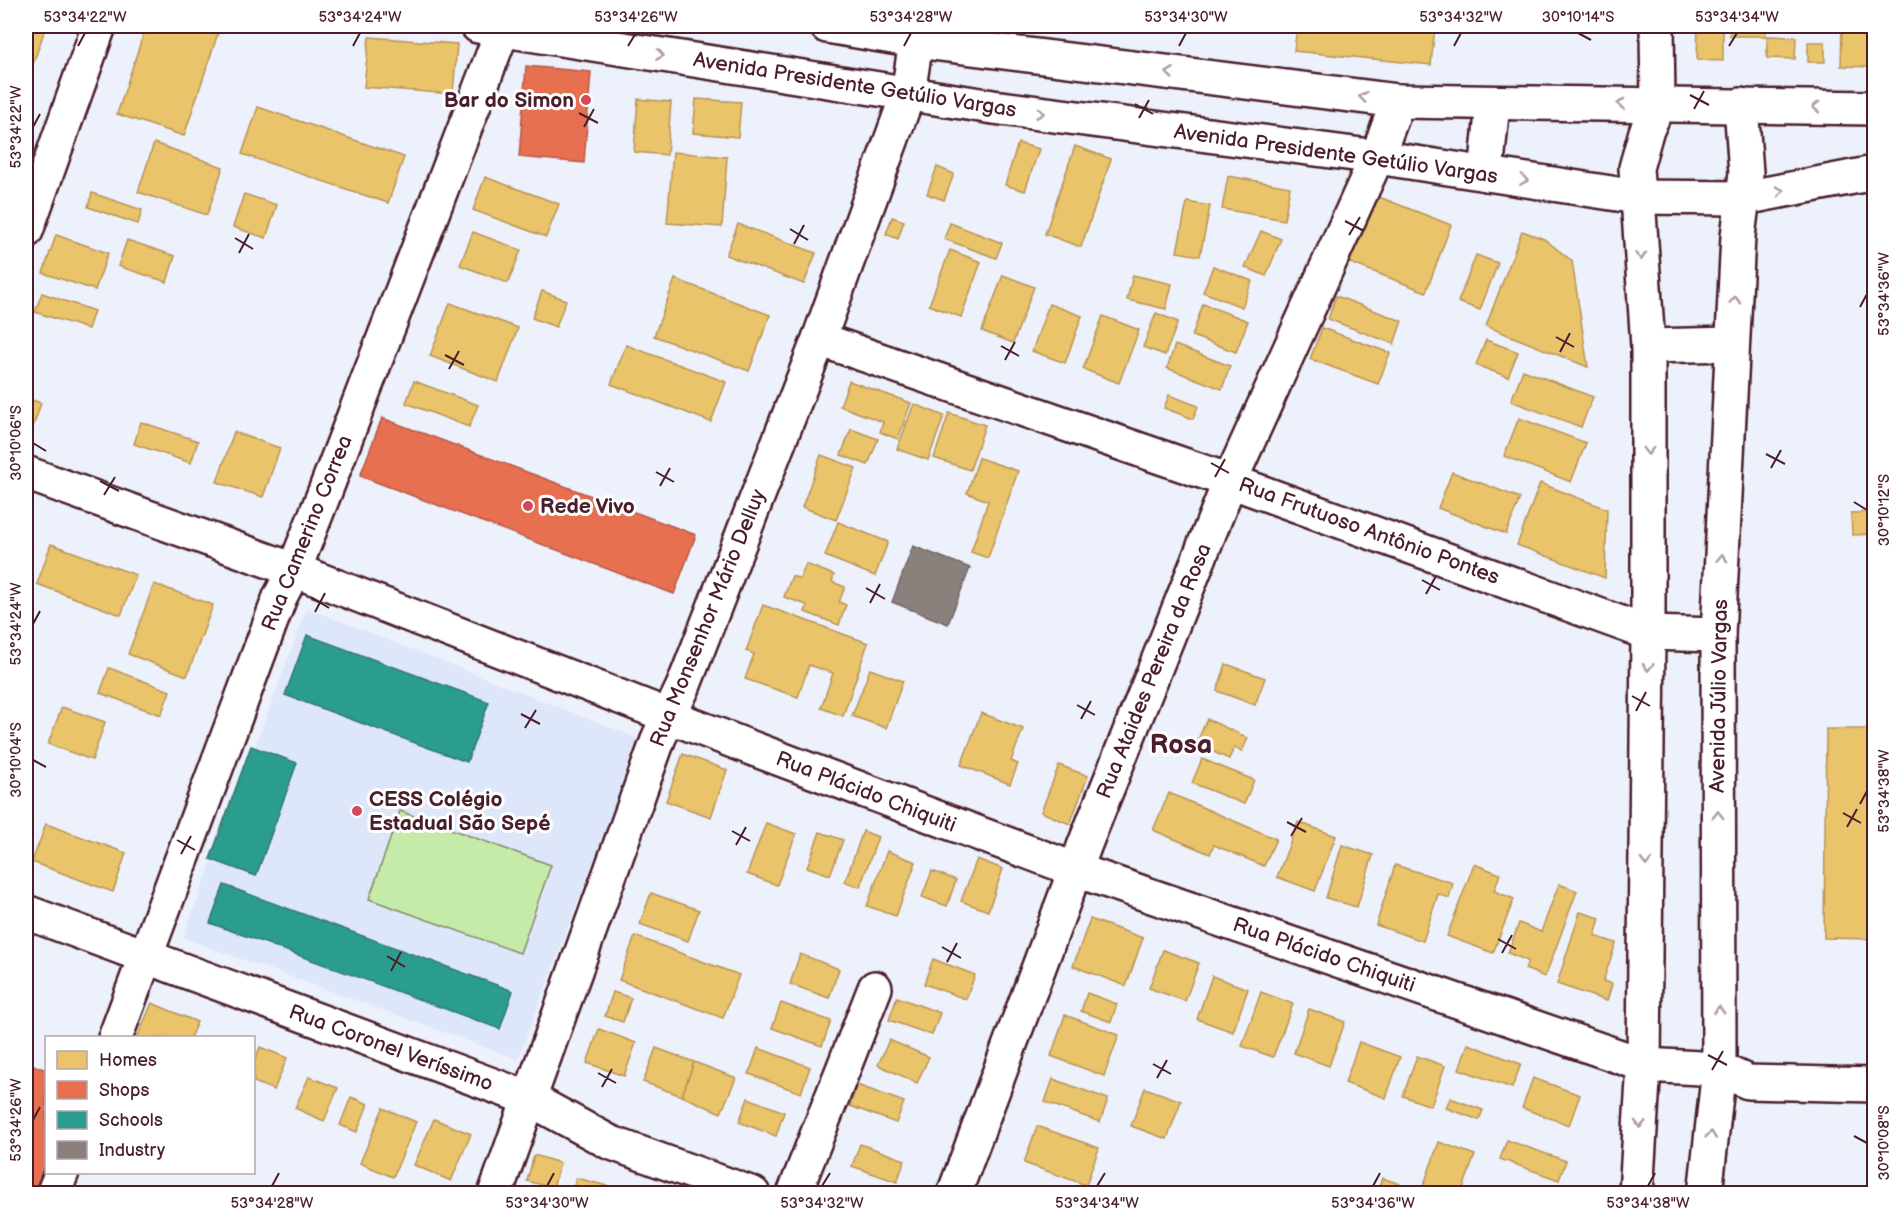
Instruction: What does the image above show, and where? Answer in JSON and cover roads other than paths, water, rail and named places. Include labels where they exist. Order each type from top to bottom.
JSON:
[{"type":"street","points":[[26,231],[99,26]]},
{"type":"street","points":[[827,26],[916,41],[1398,101],[1875,108]]},
{"type":"street","points":[[1636,1194],[1644,1065],[1648,346],[1636,168],[1646,132],[1658,105],[1657,26]]},
{"type":"street","name":"Avenida Presidente Getúlio Vargas","points":[[495,27],[993,107],[1377,157],[1637,198],[1744,198],[1875,174]]},
{"type":"street","name":"Rua Camerino Correa","points":[[116,1036],[147,958],[280,597],[294,570],[495,27]]},
{"type":"street","name":"Rua Monsenhor Mário Delluy","points":[[495,1194],[659,738],[671,717],[819,339],[908,93],[916,41]]},
{"type":"street","name":"Rua Ataides Pereira da Rosa","points":[[954,1194],[1076,870],[1230,481],[1377,157],[1398,101]]},
{"type":"street","points":[[1486,174],[1493,102]]},
{"type":"street","name":"Avenida Júlio Vargas","points":[[1705,1194],[1719,1069],[1718,635],[1738,236],[1746,173],[1742,105]]},
{"type":"street","name":"Rua Frutuoso Antônio Pontes","points":[[819,339],[1230,481],[1648,633],[1718,635]]},
{"type":"street","points":[[1648,346],[1732,344]]},
{"type":"street","name":"Rua Plácido Chiquiti","points":[[26,473],[294,570],[671,717],[1076,870],[1644,1065],[1719,1069]]},
{"type":"street","name":"Rua Coronel Veríssimo","points":[[26,912],[530,1099],[609,1142],[753,1194]]},
{"type":"street","points":[[794,1194],[875,988]]},
{"type":"street","points":[[1719,1069],[1748,1082],[1875,1085]]},
{"type":"street","points":[[53,1194],[62,1174]]},
{"type":"place","name":"Bar do Simon","points":[[586,100]]},
{"type":"place","name":"Rede Vivo","points":[[528,506]]},
{"type":"place","name":"CESS Colégio Estadual São Sepé","points":[[357,811]]},
{"type":"district","name":"Rosa","points":[[1181,745]]}]
